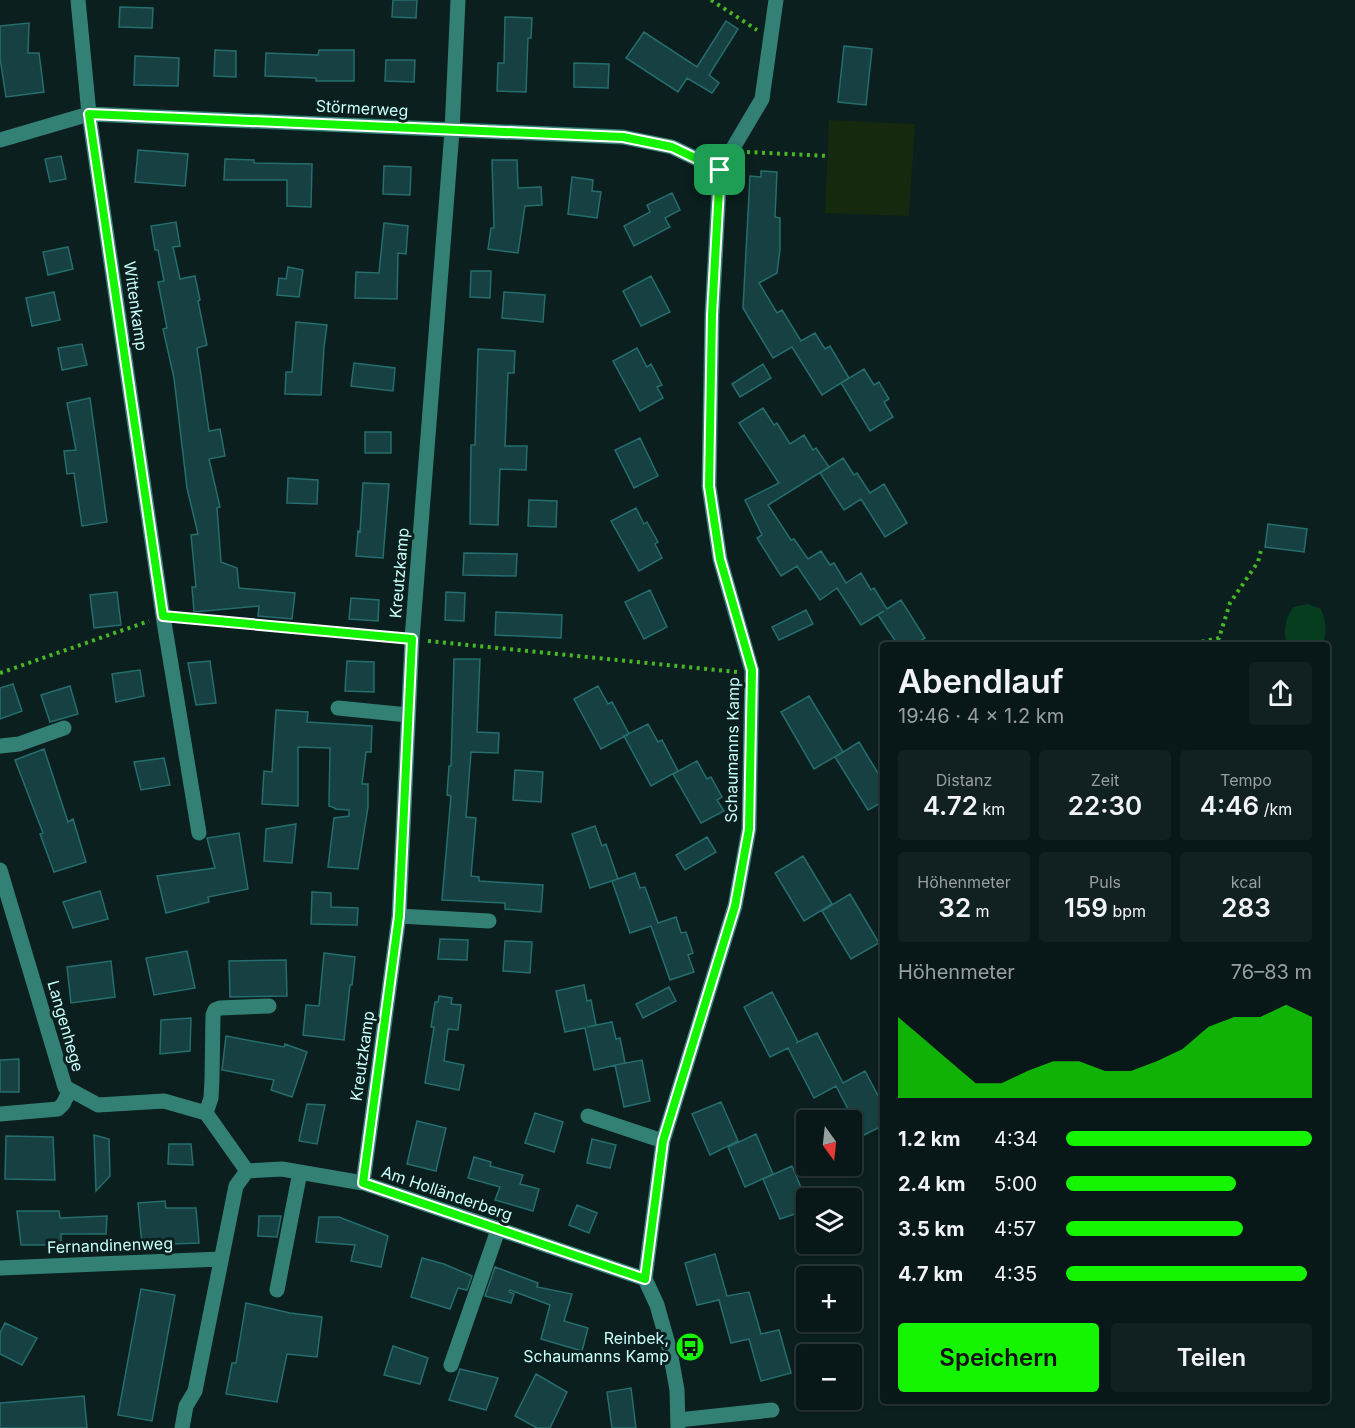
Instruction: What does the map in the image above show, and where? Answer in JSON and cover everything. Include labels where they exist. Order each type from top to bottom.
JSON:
[{"type":"street","name":"Wittenkamp","points":[[78,0],[89,114],[163,616],[199,833]]},
{"type":"street","name":"Kreutzkamp","points":[[363,1183],[399,916],[412,639],[452,131],[458,0]]},
{"type":"street","name":"Schaumanns Kamp","points":[[645,1279],[663,1141],[735,906],[749,829],[752,670],[720,559],[709,486],[712,315],[720,170],[762,99],[776,0]]},
{"type":"street","name":"Störmerweg","points":[[0,140],[89,114],[623,137],[672,147],[720,170]]},
{"type":"street","points":[[338,708],[408,715]]},
{"type":"street","points":[[0,746],[19,744],[64,728]]},
{"type":"street","name":"Langenhege","points":[[0,870],[65,1087],[98,1105],[164,1101],[206,1113]]},
{"type":"street","points":[[399,916],[489,921]]},
{"type":"street","points":[[182,1428],[186,1406],[195,1391],[236,1186],[247,1171],[206,1113],[211,1098],[213,1015],[215,1010],[220,1008],[269,1006]]},
{"type":"street","points":[[0,1114],[57,1109],[63,1104],[70,1090]]},
{"type":"street","points":[[588,1116],[663,1141]]},
{"type":"street","name":"Am Holländerberg","points":[[247,1171],[282,1169],[363,1183],[645,1279]]},
{"type":"street","points":[[277,1290],[300,1172]]},
{"type":"street","points":[[451,1365],[498,1230]]},
{"type":"street","name":"Fernandinenweg","points":[[0,1268],[221,1258]]},
{"type":"street","points":[[645,1279],[657,1305],[670,1351],[677,1390],[678,1424],[772,1410]]},
{"type":"path","points":[[711,0],[770,38]]},
{"type":"path","points":[[731,151],[828,156]]},
{"type":"path","points":[[1201,642],[1219,638],[1230,603],[1258,562],[1261,550]]},
{"type":"path","points":[[0,673],[163,616],[730,672],[752,670]]},
{"type":"shaded area","points":[[829,120],[915,124],[909,216],[825,213]]},
{"type":"shaded area","points":[[1308,604],[1321,609],[1326,631],[1323,642],[1286,642],[1285,630],[1293,607]]},
{"type":"building","points":[[393,0],[417,0],[416,18],[392,17]]},
{"type":"building","points":[[120,7],[153,8],[152,28],[119,27]]},
{"type":"building","points":[[505,17],[532,18],[531,38],[528,38],[526,92],[497,91],[498,63],[504,63]]},
{"type":"building","points":[[726,21],[738,29],[709,75],[719,83],[712,93],[687,78],[678,92],[626,58],[644,32],[697,67]]},
{"type":"building","points":[[29,23],[28,53],[39,53],[44,92],[6,97],[0,58],[0,26]]},
{"type":"building","points":[[844,46],[872,49],[866,105],[838,102]]},
{"type":"building","points":[[215,50],[236,51],[236,77],[214,76]]},
{"type":"building","points":[[319,50],[354,50],[354,81],[316,81],[316,78],[265,76],[266,53],[318,55]]},
{"type":"building","points":[[135,56],[179,58],[178,86],[134,85]]},
{"type":"building","points":[[386,60],[415,60],[414,82],[385,81]]},
{"type":"building","points":[[574,63],[609,64],[608,88],[574,87]]},
{"type":"building","points":[[138,150],[188,154],[185,186],[135,182]]},
{"type":"building","points":[[61,156],[66,179],[50,182],[45,159]]},
{"type":"building","points":[[225,159],[254,160],[254,163],[312,164],[311,207],[287,206],[287,180],[224,180]]},
{"type":"building","points":[[492,160],[517,160],[518,188],[541,187],[542,205],[525,206],[518,253],[488,249],[491,228],[494,228]]},
{"type":"building","points":[[384,166],[411,167],[410,195],[383,194]]},
{"type":"building","points":[[761,171],[777,172],[775,217],[780,218],[780,249],[777,273],[759,283],[777,313],[782,310],[801,341],[815,333],[825,349],[830,346],[849,378],[822,395],[792,347],[773,358],[743,308],[750,176],[761,177]]},
{"type":"building","points":[[572,177],[593,180],[592,191],[601,192],[597,218],[568,214]]},
{"type":"building","points":[[672,193],[680,210],[665,218],[670,227],[634,246],[624,226],[650,212],[647,205]]},
{"type":"building","points":[[176,222],[180,246],[173,247],[180,279],[195,276],[200,300],[198,301],[207,345],[197,348],[209,431],[220,429],[225,456],[209,459],[220,507],[217,508],[221,562],[237,568],[239,588],[295,593],[292,619],[258,616],[259,606],[194,612],[192,587],[196,587],[191,535],[198,534],[187,488],[174,378],[163,329],[167,328],[158,282],[164,281],[151,226]]},
{"type":"building","points":[[384,223],[408,226],[406,254],[398,253],[397,299],[355,298],[356,272],[379,273]]},
{"type":"building","points":[[68,247],[73,269],[48,275],[43,252]]},
{"type":"building","points":[[288,267],[303,270],[299,297],[277,295],[279,278],[286,279]]},
{"type":"building","points":[[471,271],[491,271],[490,298],[470,297]]},
{"type":"building","points":[[651,276],[670,312],[641,326],[623,291]]},
{"type":"building","points":[[54,292],[60,320],[32,326],[26,298]]},
{"type":"building","points":[[504,292],[545,295],[543,322],[502,318]]},
{"type":"building","points":[[296,322],[327,325],[321,395],[285,394],[286,372],[292,372]]},
{"type":"building","points":[[82,344],[87,365],[62,370],[58,348]]},
{"type":"building","points":[[637,348],[647,367],[651,364],[662,385],[657,387],[663,398],[640,411],[613,361]]},
{"type":"building","points":[[478,349],[515,351],[514,373],[508,373],[505,446],[527,446],[526,470],[500,469],[498,525],[470,524],[471,445],[475,445]]},
{"type":"building","points":[[354,363],[395,368],[393,391],[351,386]]},
{"type":"building","points":[[763,364],[771,378],[740,397],[732,384]]},
{"type":"building","points":[[864,369],[874,385],[879,382],[889,399],[884,402],[893,417],[870,431],[841,383]]},
{"type":"building","points":[[90,398],[107,522],[82,526],[74,473],[67,474],[64,451],[76,450],[67,403]]},
{"type":"building","points":[[763,408],[774,425],[777,423],[790,444],[804,435],[813,450],[816,448],[829,467],[768,505],[791,540],[794,539],[808,559],[821,551],[830,565],[834,563],[846,583],[861,573],[871,590],[874,588],[887,609],[901,600],[925,638],[919,642],[896,642],[878,615],[884,611],[861,625],[837,588],[820,600],[797,566],[781,576],[757,538],[762,535],[745,500],[779,483],[739,423]]},
{"type":"building","points":[[365,432],[391,432],[391,453],[365,453]]},
{"type":"building","points":[[640,438],[658,476],[634,488],[615,450]]},
{"type":"building","points":[[843,458],[854,475],[857,473],[870,493],[884,484],[907,523],[885,537],[861,499],[844,510],[820,473]]},
{"type":"building","points":[[288,478],[318,480],[317,504],[287,503]]},
{"type":"building","points":[[363,483],[389,484],[383,558],[356,556]]},
{"type":"building","points":[[529,500],[557,501],[556,527],[528,526]]},
{"type":"building","points":[[636,508],[644,524],[647,522],[658,542],[655,544],[662,558],[639,571],[611,521]]},
{"type":"building","points":[[1268,524],[1307,529],[1304,552],[1265,547]]},
{"type":"building","points":[[464,553],[517,554],[516,576],[463,575]]},
{"type":"building","points":[[650,590],[667,627],[644,639],[625,602]]},
{"type":"building","points":[[117,592],[121,625],[94,628],[90,595]]},
{"type":"building","points":[[446,592],[465,593],[464,621],[445,620]]},
{"type":"building","points":[[351,598],[379,600],[378,621],[349,619]]},
{"type":"building","points":[[806,610],[813,624],[779,640],[772,627]]},
{"type":"building","points":[[496,612],[562,615],[561,638],[495,635]]},
{"type":"building","points":[[454,659],[480,659],[477,732],[499,733],[498,753],[471,752],[466,817],[476,818],[471,876],[479,877],[479,881],[543,885],[541,912],[505,909],[505,903],[442,900],[451,796],[447,795],[449,766],[451,766]]},
{"type":"building","points":[[210,661],[216,703],[196,705],[188,663]]},
{"type":"building","points":[[347,661],[374,662],[374,692],[345,691]]},
{"type":"building","points":[[140,670],[144,696],[116,702],[112,674]]},
{"type":"building","points":[[13,684],[22,711],[0,719],[0,688]]},
{"type":"building","points":[[70,686],[78,714],[50,722],[41,695]]},
{"type":"building","points":[[598,686],[608,704],[612,702],[629,734],[601,749],[574,699]]},
{"type":"building","points":[[809,696],[843,752],[814,769],[781,712]]},
{"type":"building","points":[[276,710],[308,712],[307,722],[372,726],[371,752],[366,752],[362,784],[368,784],[368,807],[358,869],[328,867],[334,818],[349,816],[349,810],[329,806],[330,748],[298,747],[298,806],[262,804],[264,771],[272,772]]},
{"type":"building","points":[[648,724],[658,742],[662,740],[678,771],[651,786],[624,736]]},
{"type":"building","points":[[859,742],[880,776],[880,803],[868,810],[835,757]]},
{"type":"building","points":[[44,749],[68,822],[73,819],[86,862],[54,872],[40,834],[43,833],[15,760]]},
{"type":"building","points":[[164,758],[170,785],[141,790],[134,762]]},
{"type":"building","points":[[697,761],[707,779],[711,777],[722,797],[717,800],[724,811],[701,823],[673,774]]},
{"type":"building","points":[[515,770],[543,772],[541,802],[513,800]]},
{"type":"building","points":[[296,824],[292,863],[264,861],[266,829]]},
{"type":"building","points":[[595,826],[602,846],[606,844],[618,879],[590,888],[572,834]]},
{"type":"building","points":[[239,833],[248,889],[208,897],[209,902],[166,913],[157,876],[215,868],[207,838]]},
{"type":"building","points":[[707,837],[716,852],[685,870],[676,855]]},
{"type":"building","points":[[803,856],[832,904],[804,921],[775,873]]},
{"type":"building","points":[[635,873],[640,888],[645,887],[658,923],[676,917],[681,933],[686,932],[693,953],[688,955],[694,972],[670,980],[651,926],[630,933],[612,881]]},
{"type":"building","points":[[100,891],[108,919],[73,928],[63,902]]},
{"type":"building","points":[[312,892],[331,893],[331,907],[358,908],[357,925],[311,924]]},
{"type":"building","points":[[850,894],[879,943],[851,959],[822,911]]},
{"type":"building","points":[[440,939],[468,940],[467,960],[438,959]]},
{"type":"building","points":[[505,941],[532,942],[530,973],[503,971]]},
{"type":"building","points":[[187,951],[195,988],[154,995],[146,958]]},
{"type":"building","points":[[324,953],[355,957],[344,1040],[303,1035],[306,1005],[319,1006]]},
{"type":"building","points":[[286,960],[287,996],[230,997],[229,961]]},
{"type":"building","points":[[111,961],[115,997],[71,1003],[67,967]]},
{"type":"building","points":[[584,985],[587,1001],[591,1000],[596,1025],[587,1027],[612,1022],[616,1039],[620,1038],[625,1063],[594,1070],[585,1028],[565,1032],[556,991]]},
{"type":"building","points":[[669,987],[676,1001],[643,1018],[636,1004]]},
{"type":"building","points":[[772,992],[798,1042],[796,1043],[817,1033],[843,1083],[865,1071],[880,1099],[880,1127],[862,1136],[862,1110],[848,1110],[836,1086],[814,1098],[788,1048],[770,1057],[744,1007]]},
{"type":"building","points":[[439,996],[452,998],[451,1004],[461,1005],[458,1030],[448,1029],[444,1061],[464,1065],[459,1090],[425,1083],[434,1027],[431,1027],[435,1002],[438,1002]]},
{"type":"building","points":[[191,1018],[190,1051],[160,1054],[161,1020]]},
{"type":"building","points":[[226,1036],[284,1047],[285,1044],[307,1052],[292,1097],[271,1090],[274,1080],[222,1070]]},
{"type":"building","points":[[19,1059],[19,1092],[0,1092],[0,1060]]},
{"type":"building","points":[[642,1060],[650,1101],[624,1107],[615,1065]]},
{"type":"building","points":[[721,1102],[738,1141],[710,1155],[692,1114]]},
{"type":"building","points":[[307,1104],[325,1105],[317,1144],[299,1141]]},
{"type":"building","points":[[535,1113],[563,1122],[554,1152],[525,1143]]},
{"type":"building","points":[[417,1121],[446,1128],[436,1171],[407,1164]]},
{"type":"building","points":[[756,1134],[773,1174],[745,1187],[728,1147]]},
{"type":"building","points":[[94,1135],[109,1139],[110,1176],[96,1191]]},
{"type":"building","points":[[6,1136],[53,1137],[55,1180],[5,1179]]},
{"type":"building","points":[[592,1139],[616,1145],[610,1168],[587,1163]]},
{"type":"building","points":[[169,1144],[191,1144],[193,1165],[168,1164]]},
{"type":"building","points":[[474,1157],[491,1162],[490,1166],[523,1175],[520,1184],[539,1189],[533,1211],[495,1200],[500,1187],[468,1178]]},
{"type":"building","points":[[792,1166],[801,1188],[796,1188],[796,1214],[780,1219],[763,1179]]},
{"type":"building","points":[[165,1201],[166,1208],[196,1208],[199,1243],[142,1245],[138,1203]]},
{"type":"building","points":[[577,1205],[597,1213],[589,1233],[569,1225]]},
{"type":"building","points":[[17,1211],[59,1211],[60,1218],[107,1216],[106,1234],[61,1234],[61,1245],[21,1245]]},
{"type":"building","points":[[259,1216],[281,1216],[277,1237],[258,1236]]},
{"type":"building","points":[[319,1217],[339,1217],[388,1236],[381,1267],[351,1261],[355,1245],[316,1242]]},
{"type":"building","points":[[715,1254],[727,1296],[749,1292],[761,1334],[779,1330],[791,1373],[761,1381],[749,1339],[731,1343],[719,1300],[697,1305],[685,1263]]},
{"type":"building","points":[[422,1258],[444,1264],[472,1276],[467,1290],[458,1288],[450,1309],[411,1297]]},
{"type":"building","points":[[495,1267],[538,1283],[537,1287],[572,1294],[564,1321],[588,1328],[582,1351],[541,1339],[550,1305],[510,1290],[509,1292],[514,1294],[511,1303],[485,1296]]},
{"type":"building","points":[[141,1289],[175,1295],[152,1421],[118,1415]]},
{"type":"building","points":[[246,1303],[290,1313],[322,1317],[317,1357],[287,1354],[277,1402],[226,1394],[232,1363],[236,1363]]},
{"type":"building","points":[[5,1323],[37,1338],[22,1365],[0,1354],[0,1333]]},
{"type":"building","points":[[393,1346],[428,1358],[420,1384],[384,1375]]},
{"type":"building","points":[[460,1369],[498,1378],[486,1410],[449,1400]]},
{"type":"building","points":[[536,1374],[567,1392],[550,1428],[537,1428],[515,1416]]},
{"type":"building","points":[[631,1388],[636,1428],[612,1428],[607,1392]]},
{"type":"building","points":[[84,1396],[87,1428],[0,1428],[0,1403]]},
{"type":"place","name":"Reinbek, Schaumanns Kamp","points":[[690,1347]]},
{"type":"route","points":[[89,114],[623,137],[672,147],[720,170],[712,315],[709,486],[720,559],[752,670],[749,829],[735,906],[663,1141],[645,1279],[363,1183],[399,916],[412,639],[163,616],[89,114]]}]
